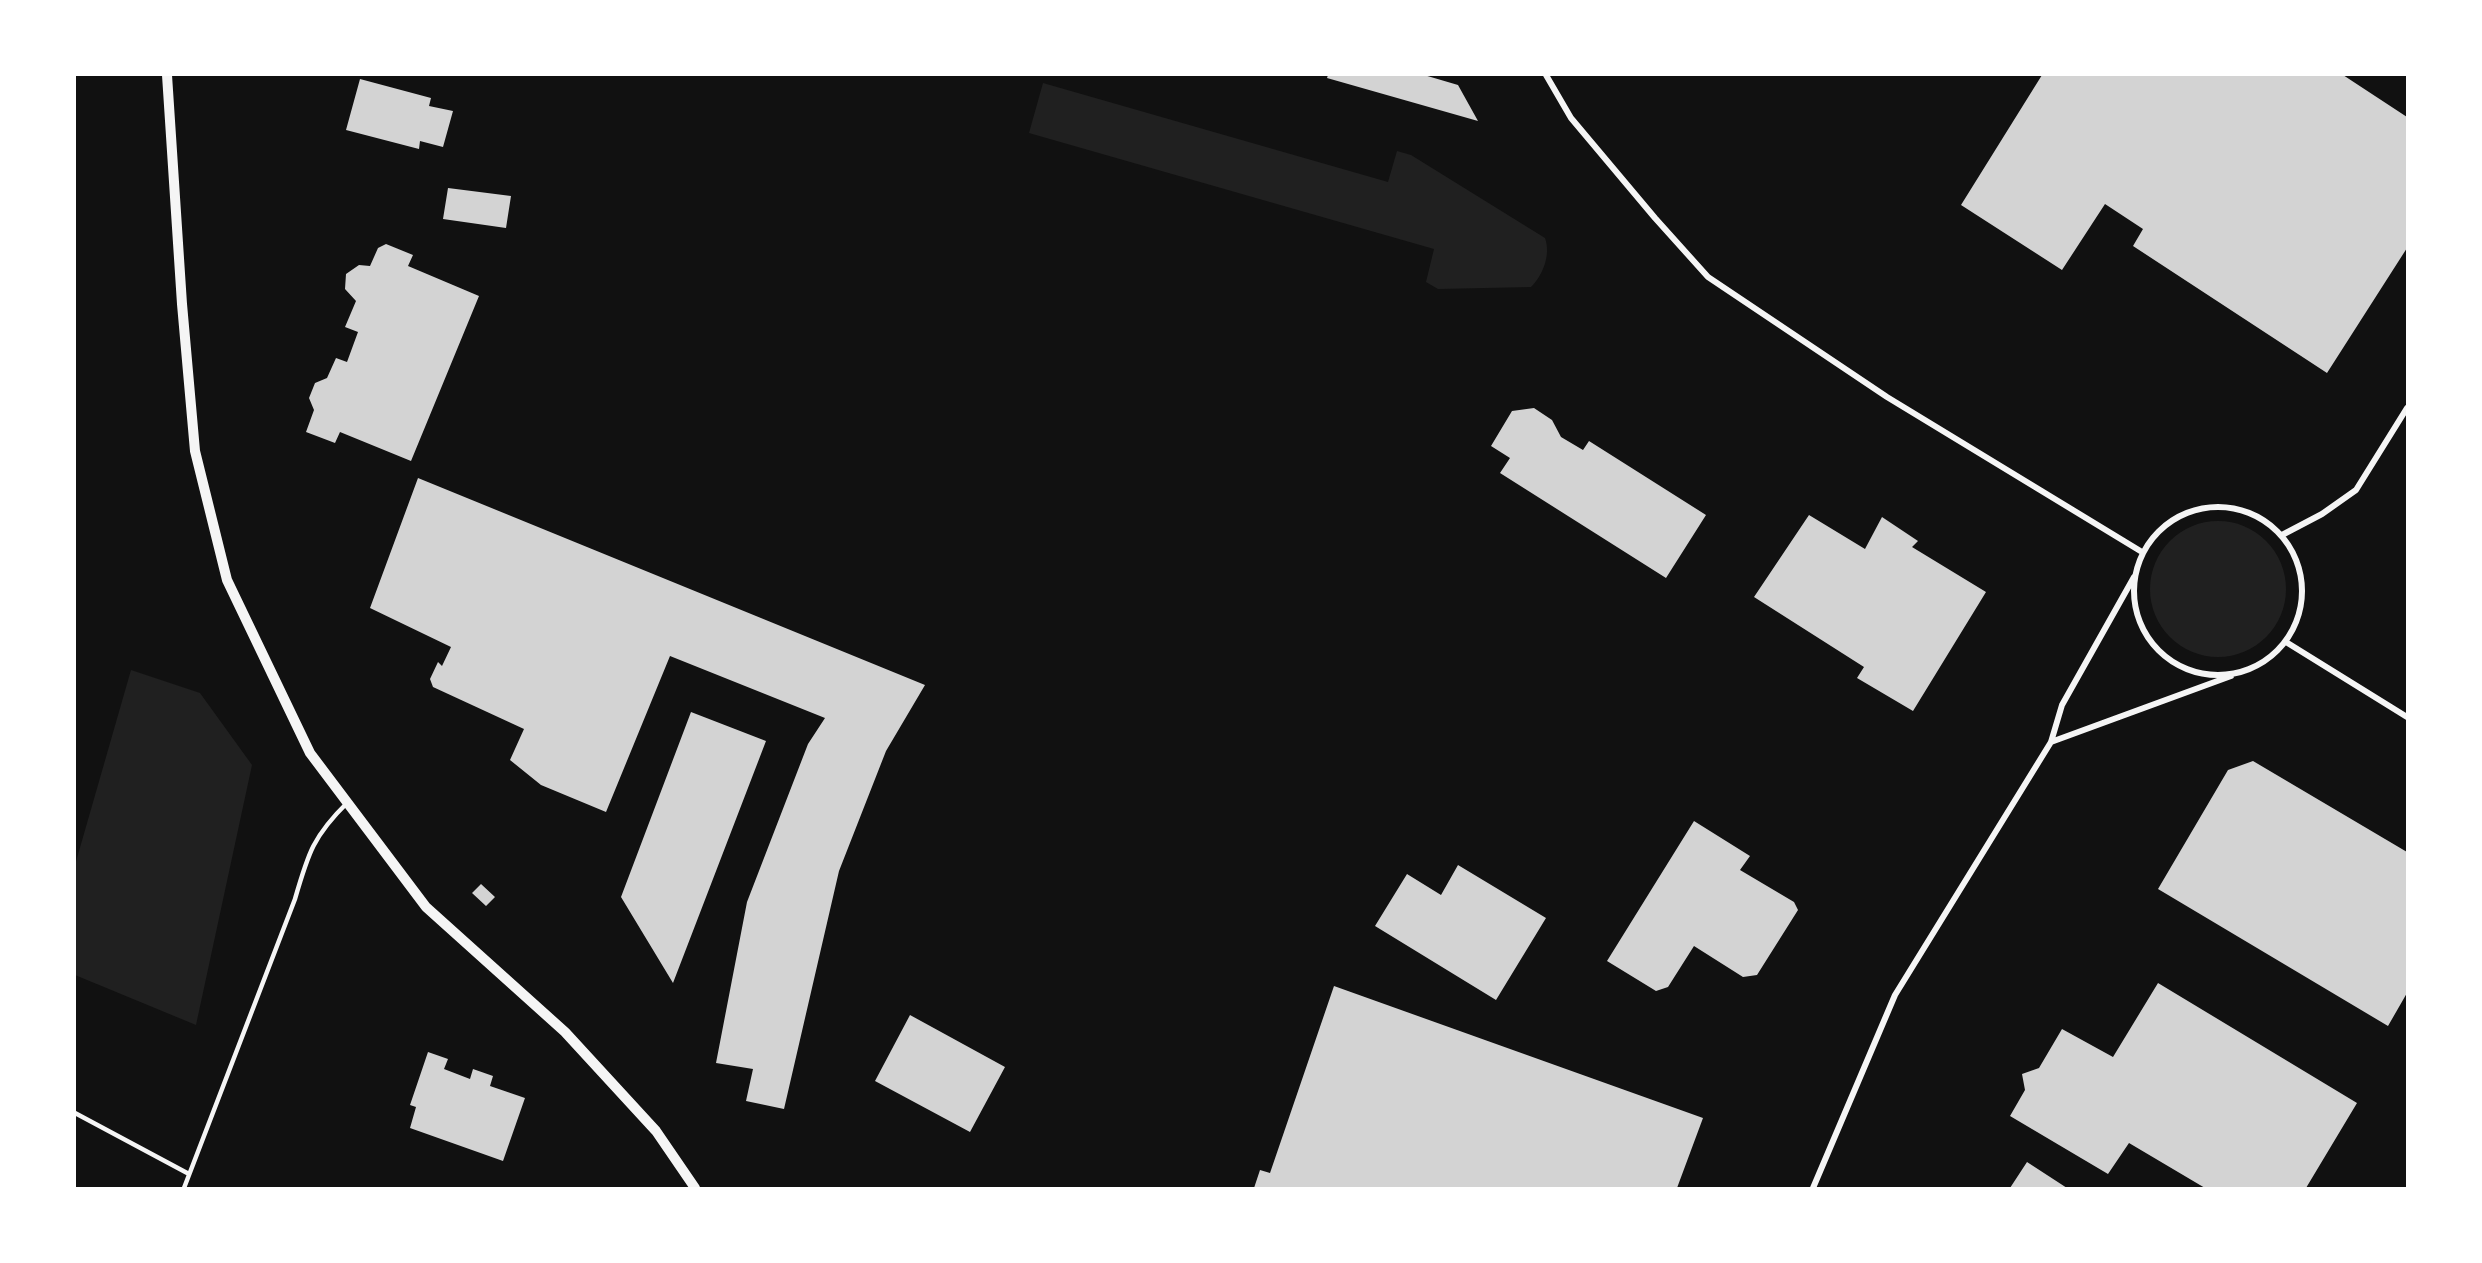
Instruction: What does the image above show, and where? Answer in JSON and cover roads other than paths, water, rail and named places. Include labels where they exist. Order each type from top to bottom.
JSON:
[{"type":"street","points":[[167,75],[182,304],[195,451],[227,580],[310,753],[426,907],[565,1032],[656,1131],[694,1188]]},
{"type":"street","points":[[1546,75],[1572,118],[1655,218],[1708,277],[1887,397],[2142,552]]},
{"type":"street","points":[[2282,535],[2322,514],[2356,490],[2407,408]]},
{"type":"street","points":[[1813,1188],[1895,995],[2051,742],[2062,705],[2134,577],[2142,552],[2159,530],[2181,514],[2208,507],[2235,508],[2261,518],[2282,535],[2297,559],[2303,588],[2299,616],[2286,642],[2266,662],[2051,742]]},
{"type":"street","points":[[2134,577],[2134,605],[2142,630],[2159,652],[2183,669],[2210,676],[2239,673]]},
{"type":"street","points":[[2286,642],[2407,717]]},
{"type":"lane","points":[[184,1188],[296,899],[308,855],[326,823],[348,802]]},
{"type":"lane","points":[[75,1113],[189,1174]]}]
